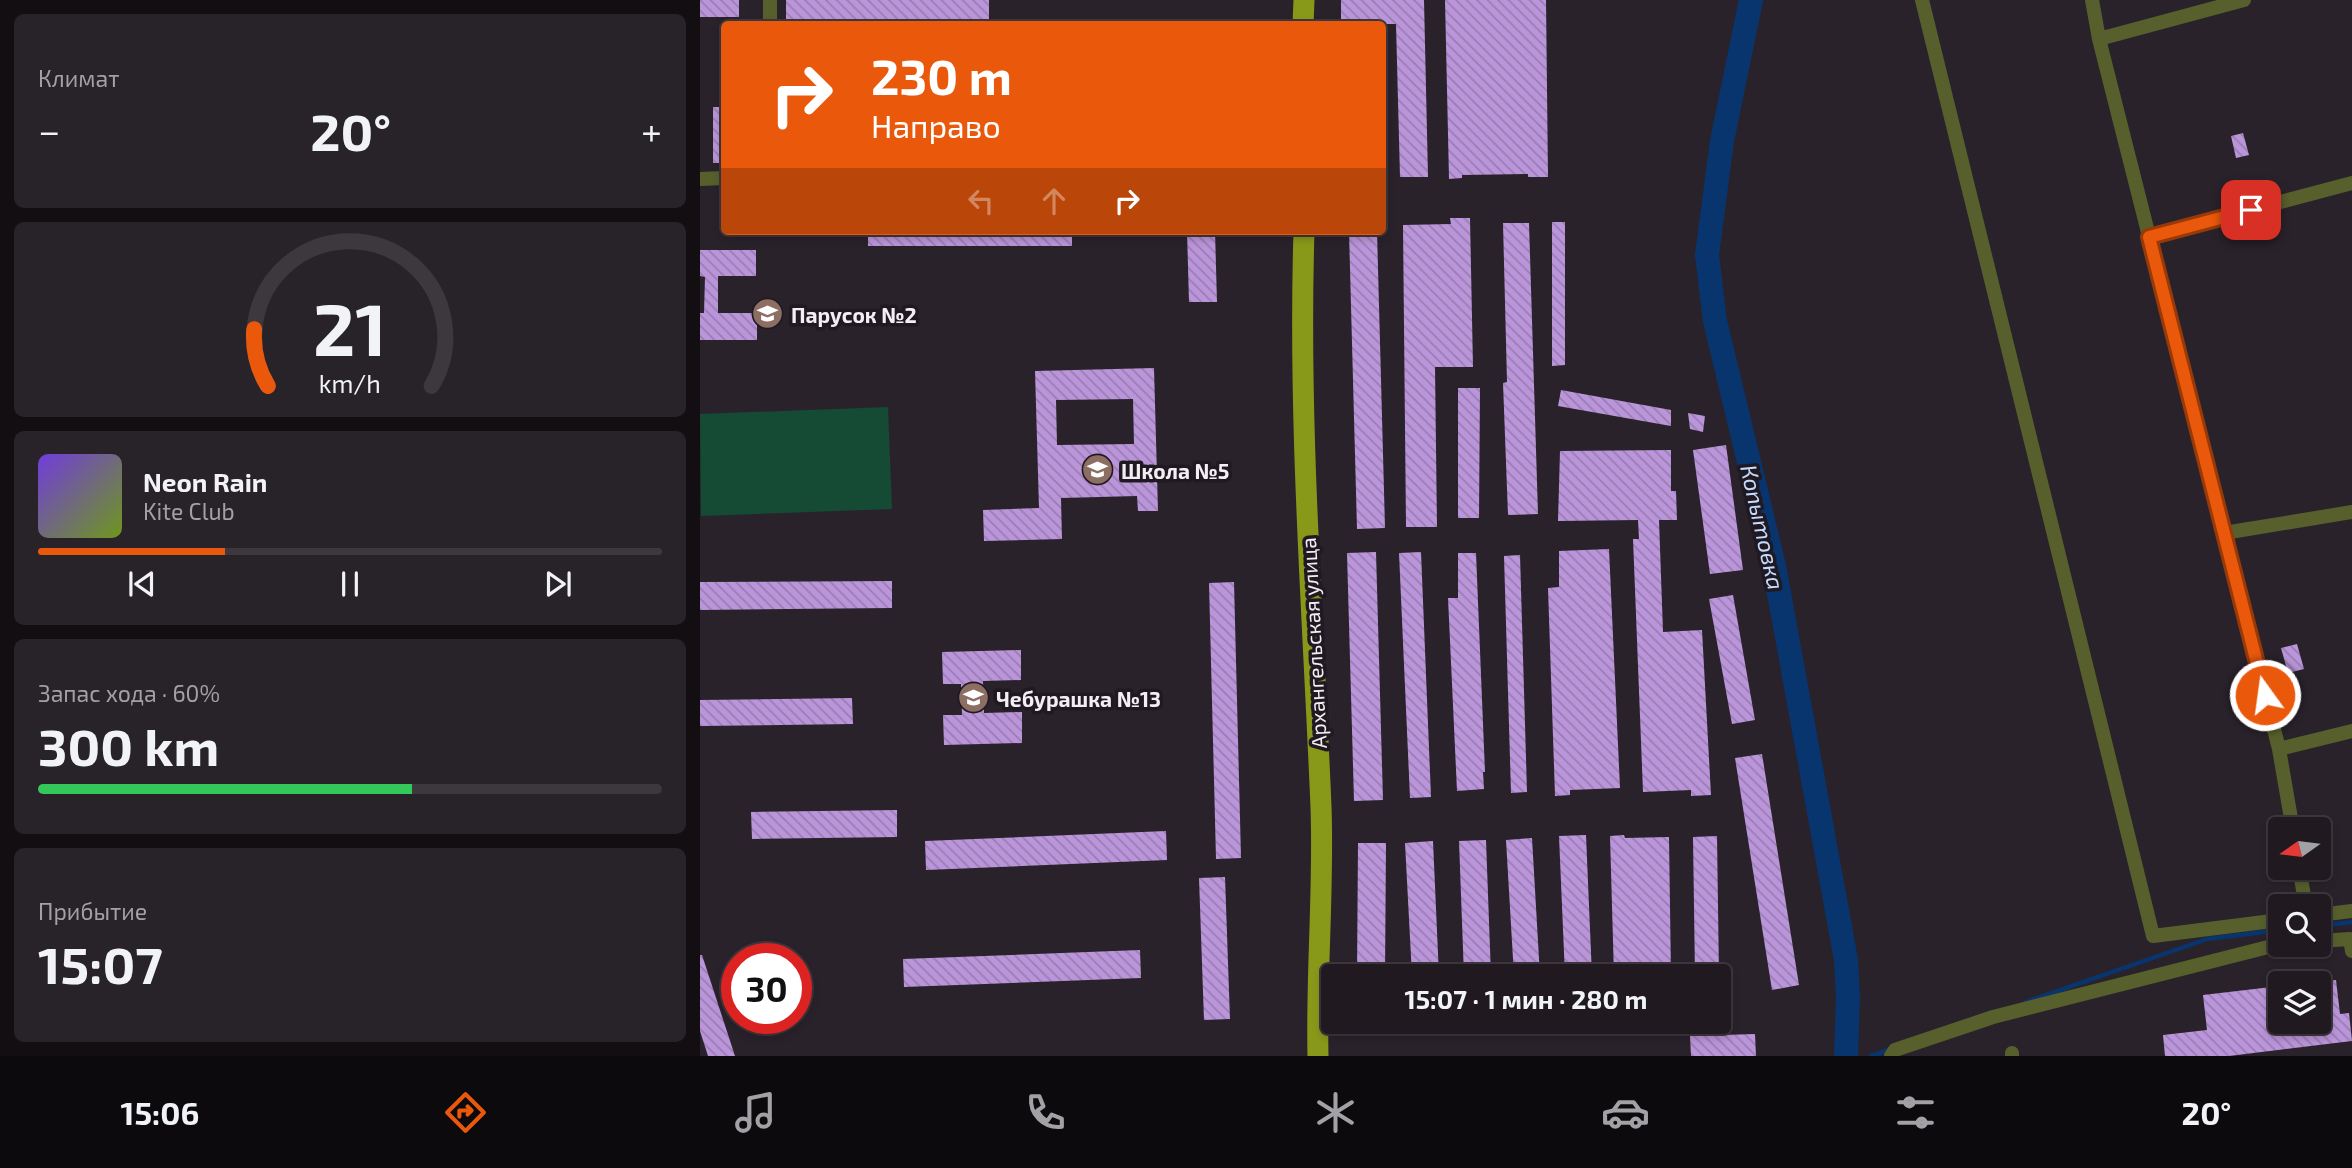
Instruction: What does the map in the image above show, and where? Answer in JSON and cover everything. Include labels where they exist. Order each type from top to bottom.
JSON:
[{"type":"main road","points":[[1303,21],[1304,0]]},
{"type":"main road","name":"Архангельская улица","points":[[1304,235],[1301,325],[1307,554],[1321,825],[1318,1056]]},
{"type":"street","points":[[770,21],[771,0]]},
{"type":"street","points":[[1922,0],[2154,936],[2268,922]]},
{"type":"street","points":[[2092,0],[2099,39],[2279,749],[2291,817]]},
{"type":"street","points":[[2099,39],[2244,0]]},
{"type":"street","points":[[700,179],[721,178]]},
{"type":"street","points":[[2149,237],[2352,183]]},
{"type":"street","points":[[2224,533],[2352,512]]},
{"type":"street","points":[[2279,749],[2352,731]]},
{"type":"street","points":[[2331,914],[2352,911]]},
{"type":"street","points":[[2331,940],[2350,939],[2352,951]]},
{"type":"street","points":[[1891,1056],[1895,1051],[1993,1017],[2268,947]]},
{"type":"green space","points":[[888,407],[892,509],[701,516],[700,414]]},
{"type":"building","points":[[700,0],[739,0],[739,17],[700,17]]},
{"type":"building","points":[[786,0],[989,0],[989,20],[786,19]]},
{"type":"building","points":[[1341,0],[1424,0],[1428,177],[1400,177],[1396,24],[1386,24],[1386,21],[1341,21]]},
{"type":"building","points":[[1445,0],[1546,0],[1548,177],[1528,177],[1528,174],[1462,175],[1462,178],[1449,179]]},
{"type":"building","points":[[713,107],[721,107],[721,163],[713,163]]},
{"type":"building","points":[[2243,133],[2249,155],[2236,158],[2231,136]]},
{"type":"building","points":[[1450,218],[1470,218],[1473,367],[1435,367],[1437,527],[1406,527],[1403,225],[1451,224]]},
{"type":"building","points":[[1552,222],[1565,222],[1565,365],[1552,366]]},
{"type":"building","points":[[1503,223],[1529,223],[1538,514],[1508,515],[1503,383],[1507,382]]},
{"type":"building","points":[[868,235],[1072,235],[1072,246],[868,246]]},
{"type":"building","points":[[1187,235],[1215,235],[1217,302],[1189,302]]},
{"type":"building","points":[[1349,235],[1377,235],[1385,528],[1357,529]]},
{"type":"building","points":[[700,250],[756,250],[756,276],[718,276],[718,313],[757,313],[757,340],[700,340],[700,313],[704,313],[705,277],[700,276]]},
{"type":"building","name":"Школа №5","points":[[1154,368],[1158,511],[1138,511],[1137,496],[1061,498],[1062,539],[984,541],[983,510],[1039,508],[1035,371]],"holes":[[[1133,399],[1134,444],[1057,445],[1056,400]]]},
{"type":"building","points":[[1458,388],[1480,388],[1479,518],[1458,518]]},
{"type":"building","points":[[1561,390],[1671,410],[1671,426],[1558,406]]},
{"type":"building","points":[[1688,413],[1705,416],[1703,432],[1690,429]]},
{"type":"building","points":[[1726,445],[1743,570],[1710,574],[1693,450]]},
{"type":"building","points":[[1671,450],[1671,491],[1676,491],[1677,520],[1659,520],[1663,632],[1702,630],[1711,795],[1691,796],[1691,790],[1643,792],[1633,539],[1639,539],[1638,520],[1558,521],[1560,451]]},
{"type":"building","points":[[1609,549],[1620,788],[1570,790],[1570,795],[1555,796],[1548,588],[1559,587],[1559,551]]},
{"type":"building","points":[[1376,552],[1383,800],[1354,801],[1347,553]]},
{"type":"building","points":[[1421,552],[1431,797],[1410,798],[1399,553]]},
{"type":"building","points":[[1458,553],[1476,553],[1485,772],[1484,789],[1457,791],[1448,598],[1458,598]]},
{"type":"building","points":[[1520,555],[1527,792],[1511,793],[1504,556]]},
{"type":"building","points":[[892,581],[892,608],[700,610],[700,582]]},
{"type":"building","points":[[1234,582],[1241,858],[1216,859],[1209,583]]},
{"type":"building","points":[[1733,595],[1755,720],[1732,724],[1709,599]]},
{"type":"building","points":[[2297,644],[2304,669],[2288,673],[2281,648]]},
{"type":"building","name":"Чебурашка №13","points":[[1021,650],[1021,680],[983,681],[984,713],[1022,712],[1022,743],[944,745],[943,715],[962,715],[961,684],[943,684],[942,652]]},
{"type":"building","points":[[852,698],[853,724],[700,726],[700,700]]},
{"type":"building","points":[[1762,754],[1799,985],[1772,990],[1735,758]]},
{"type":"building","points":[[897,810],[897,837],[752,839],[751,812]]},
{"type":"building","points":[[1166,831],[1167,860],[926,870],[925,841]]},
{"type":"building","points":[[1586,835],[1591,964],[1564,964],[1559,836]]},
{"type":"building","points":[[1610,836],[1669,837],[1671,964],[1614,964]]},
{"type":"building","points":[[1717,836],[1719,964],[1695,964],[1693,837]]},
{"type":"building","points":[[1532,838],[1539,964],[1513,964],[1506,840]]},
{"type":"building","points":[[1486,840],[1491,964],[1464,964],[1459,841]]},
{"type":"building","points":[[1433,841],[1438,964],[1411,964],[1405,843]]},
{"type":"building","points":[[1358,843],[1386,843],[1385,964],[1357,964]]},
{"type":"building","points":[[1225,877],[1230,1019],[1204,1020],[1199,878]]},
{"type":"building","points":[[1140,950],[1141,978],[904,987],[903,959]]},
{"type":"building","points":[[702,955],[721,1013],[721,1034],[728,1034],[735,1056],[708,1056],[700,1031]]},
{"type":"building","points":[[2336,980],[2340,1014],[2349,1013],[2352,1041],[2229,1056],[2165,1056],[2163,1035],[2207,1030],[2203,995],[2268,987],[2268,1034],[2331,1034],[2331,981]]},
{"type":"building","points":[[1755,1034],[1756,1056],[1691,1056],[1690,1036]]},
{"type":"waterway","name":"Копытовка","points":[[1751,0],[1722,141],[1707,255],[1715,321],[1774,566],[1846,960],[1846,1056]]},
{"type":"waterway","points":[[2331,925],[2352,922]]},
{"type":"waterway","points":[[2026,1002],[2207,939],[2268,931]]},
{"type":"waterway","points":[[1871,1056],[1889,1050]]},
{"type":"place","name":"Парусок №2","points":[[768,314]]},
{"type":"place","name":"Школа №5","points":[[1098,470]]},
{"type":"place","name":"Чебурашка №13","points":[[973,698]]},
{"type":"route","points":[[2251,210],[2149,237],[2265,695]]}]
